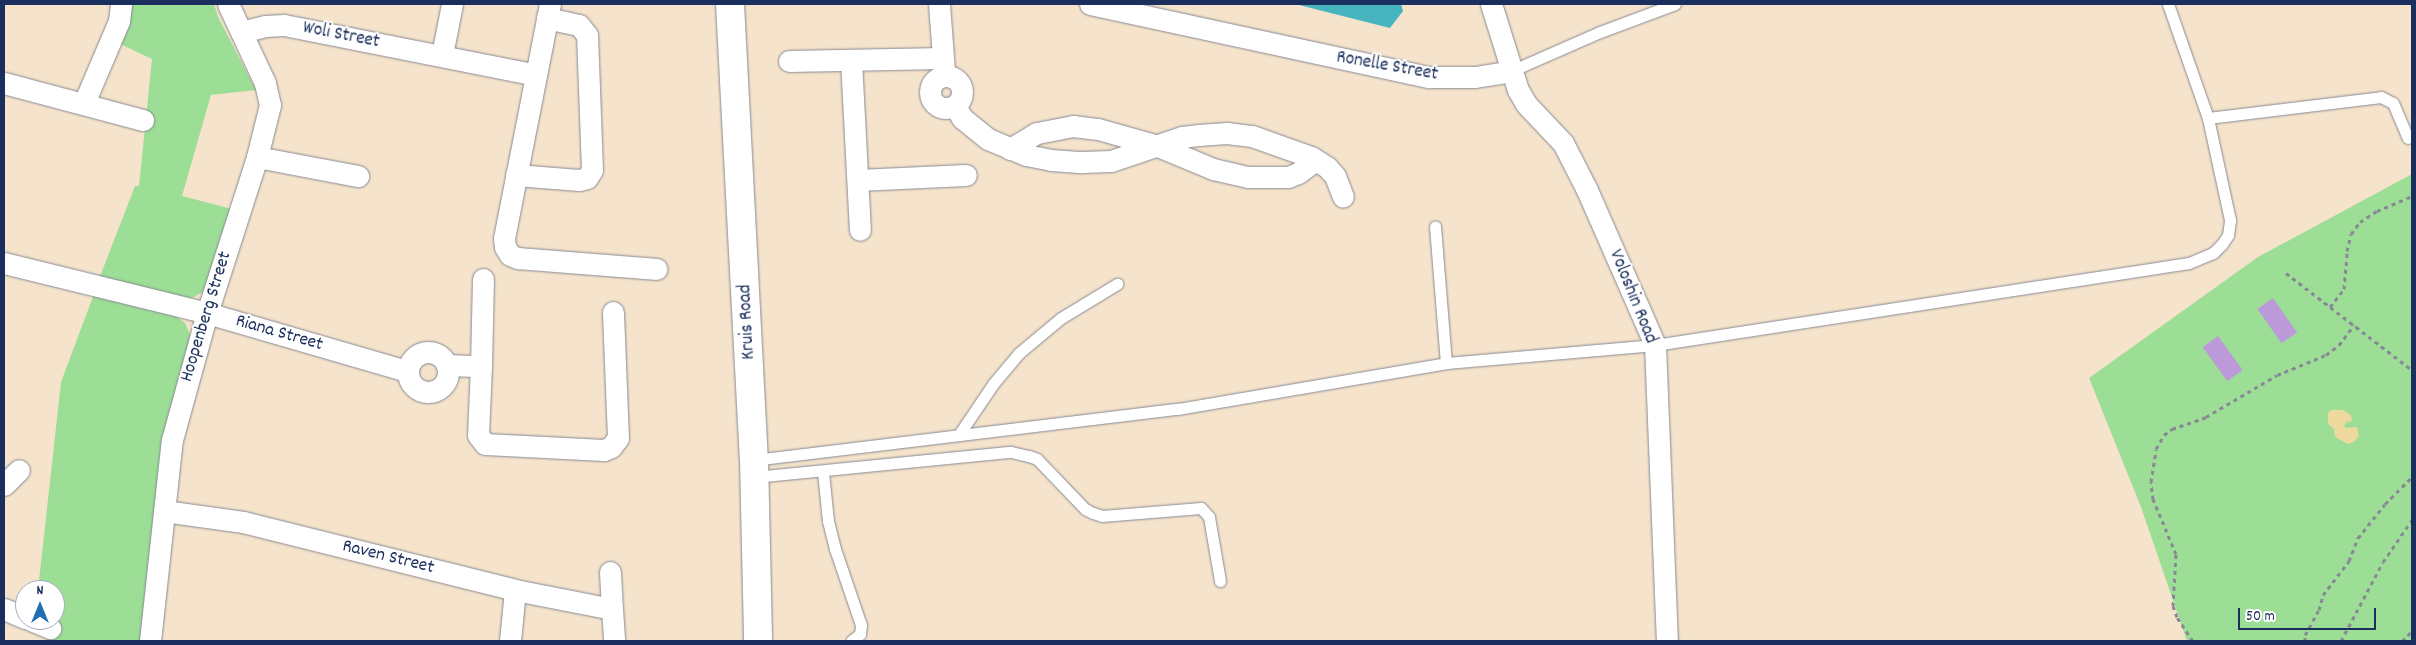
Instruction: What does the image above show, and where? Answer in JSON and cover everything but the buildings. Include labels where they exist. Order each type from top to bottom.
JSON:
[{"type":"street","points":[[84,103],[119,21],[121,4]]},
{"type":"street","name":"Hoopenberg Street","points":[[150,641],[172,440],[207,313],[257,157],[270,105],[270,97],[228,4]]},
{"type":"street","points":[[442,55],[452,4]]},
{"type":"street","name":"Kruis Road","points":[[730,4],[754,468],[758,641]]},
{"type":"street","points":[[939,4],[944,67],[961,87],[961,98],[955,106],[962,118],[988,139],[1026,155],[1051,160],[1082,162],[1111,161],[1182,137],[1227,134],[1252,136],[1272,141],[1316,160],[1327,167],[1335,176],[1344,197]]},
{"type":"street","name":"Ronelle Street","points":[[1090,4],[1429,77],[1475,77],[1511,71]]},
{"type":"street","name":"Voloshin Road","points":[[1491,4],[1518,90],[1526,104],[1563,143],[1587,190],[1654,345],[1667,641]]},
{"type":"street","points":[[516,175],[583,180],[590,175],[592,170],[587,35],[579,25],[549,11],[516,175],[504,242],[510,255],[518,258],[657,269]]},
{"type":"street","name":"Woli Street","points":[[241,32],[265,26],[284,25],[536,75]]},
{"type":"street","points":[[789,61],[851,60],[944,67]]},
{"type":"street","points":[[851,60],[860,230]]},
{"type":"street","points":[[4,83],[143,120]]},
{"type":"street","points":[[1010,149],[1038,133],[1073,126],[1098,129],[1158,146],[1213,169],[1247,177],[1288,177],[1298,173],[1316,160]]},
{"type":"street","points":[[257,157],[358,176]]},
{"type":"street","points":[[858,180],[966,175]]},
{"type":"street","name":"Riana Street","points":[[4,263],[207,313],[408,371]]},
{"type":"street","points":[[483,279],[478,435],[485,444],[604,450],[610,447],[618,438],[613,312]]},
{"type":"street","points":[[425,352],[438,354],[447,365],[447,379],[438,390],[431,392],[417,389],[412,384],[408,371],[413,358],[425,352]]},
{"type":"street","points":[[447,365],[481,366]]},
{"type":"street","points":[[4,486],[19,470]]},
{"type":"street","name":"Raven Street","points":[[164,511],[243,522],[515,590],[612,610]]},
{"type":"street","points":[[610,572],[614,641]]},
{"type":"street","points":[[510,641],[515,590]]},
{"type":"lane","name":"Ronelle Street","points":[[1511,71],[1600,32],[1675,4]]},
{"type":"lane","points":[[754,468],[960,433],[1178,409],[1446,363],[1654,345],[2189,263],[2213,253],[2222,244],[2228,235],[2230,220],[2208,118],[2168,4]]},
{"type":"lane","points":[[2208,118],[2381,97],[2393,103],[2408,138]]},
{"type":"lane","points":[[1436,226],[1446,363]]},
{"type":"lane","points":[[960,433],[992,384],[1026,346],[1061,318],[1117,284]]},
{"type":"lane","points":[[754,468],[823,472],[1011,452],[1029,456],[1037,459],[1085,509],[1102,516],[1201,508],[1209,518],[1220,582]]},
{"type":"lane","points":[[823,472],[828,521],[861,625],[860,634],[851,641]]},
{"type":"path","points":[[2330,307],[2344,290],[2347,251],[2351,234],[2376,210],[2412,196]]},
{"type":"path","points":[[2286,273],[2412,370]]},
{"type":"path","points":[[2193,641],[2177,617],[2174,606],[2176,554],[2153,499],[2151,482],[2156,449],[2164,434],[2172,429],[2206,417],[2277,375],[2326,355],[2339,345],[2354,326]]},
{"type":"path","points":[[2305,641],[2305,635],[2319,610],[2323,595],[2349,561],[2358,538],[2385,504],[2412,477]]},
{"type":"path","points":[[2341,641],[2383,562],[2412,520]]},
{"type":"path","points":[[2402,641],[2412,631]]},
{"type":"green space","points":[[127,4],[214,4],[218,17],[256,90],[211,95],[182,196],[232,209],[203,292],[190,299],[99,279],[135,186],[139,186],[152,59],[118,43]]},
{"type":"green space","points":[[2412,174],[2412,641],[2187,641],[2141,507],[2089,378],[2258,257]]},
{"type":"green space","points":[[94,294],[174,315],[185,323],[190,335],[141,641],[46,641],[51,630],[65,630],[65,580],[39,580],[61,382]]},
{"type":"sand","points":[[2331,410],[2343,410],[2351,415],[2352,421],[2346,422],[2344,426],[2346,428],[2357,427],[2359,436],[2354,442],[2348,444],[2335,437],[2334,429],[2328,424],[2328,413]]},
{"type":"water","points":[[1295,4],[1401,4],[1403,11],[1390,28]]}]
